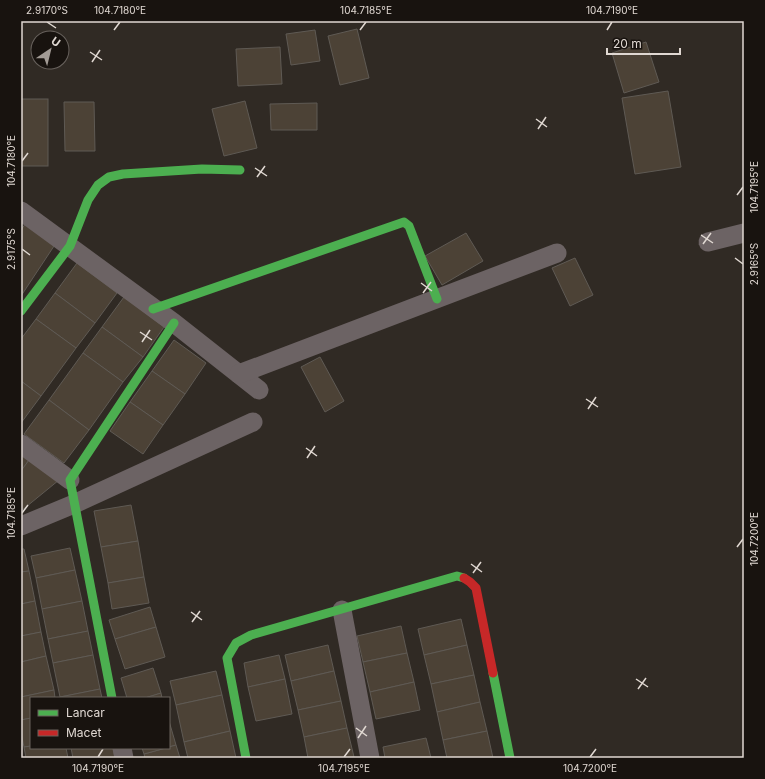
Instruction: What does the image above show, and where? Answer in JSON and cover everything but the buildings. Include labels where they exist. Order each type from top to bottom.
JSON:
[{"type":"street","points":[[21,311],[70,246],[88,200],[98,185],[109,177],[123,174],[202,169],[240,170]]},
{"type":"street","points":[[21,211],[174,323],[259,390]]},
{"type":"street","points":[[153,309],[404,222],[409,226],[437,299]]},
{"type":"street","points":[[708,242],[744,234]]},
{"type":"street","points":[[239,374],[557,253]]},
{"type":"street","points":[[112,697],[70,480],[174,323]]},
{"type":"street","points":[[21,526],[74,504],[252,422]]},
{"type":"street","points":[[21,444],[70,480]]},
{"type":"street","points":[[246,758],[227,658],[237,641],[251,634],[342,610],[457,576],[470,580],[476,588],[510,758]]},
{"type":"street","points":[[342,610],[370,758]]},
{"type":"traffic: fast","points":[[21,311],[70,246],[88,200],[98,185],[109,177],[123,174],[202,169],[240,170]]},
{"type":"traffic: fast","points":[[153,309],[404,222],[409,226],[437,299]]},
{"type":"traffic: fast","points":[[112,697],[70,480],[174,323]]},
{"type":"traffic: fast","points":[[246,758],[227,658],[236,643],[251,635],[457,576],[464,578]]},
{"type":"traffic: fast","points":[[493,673],[510,758]]},
{"type":"traffic: jam","points":[[464,578],[476,588],[493,673]]}]
